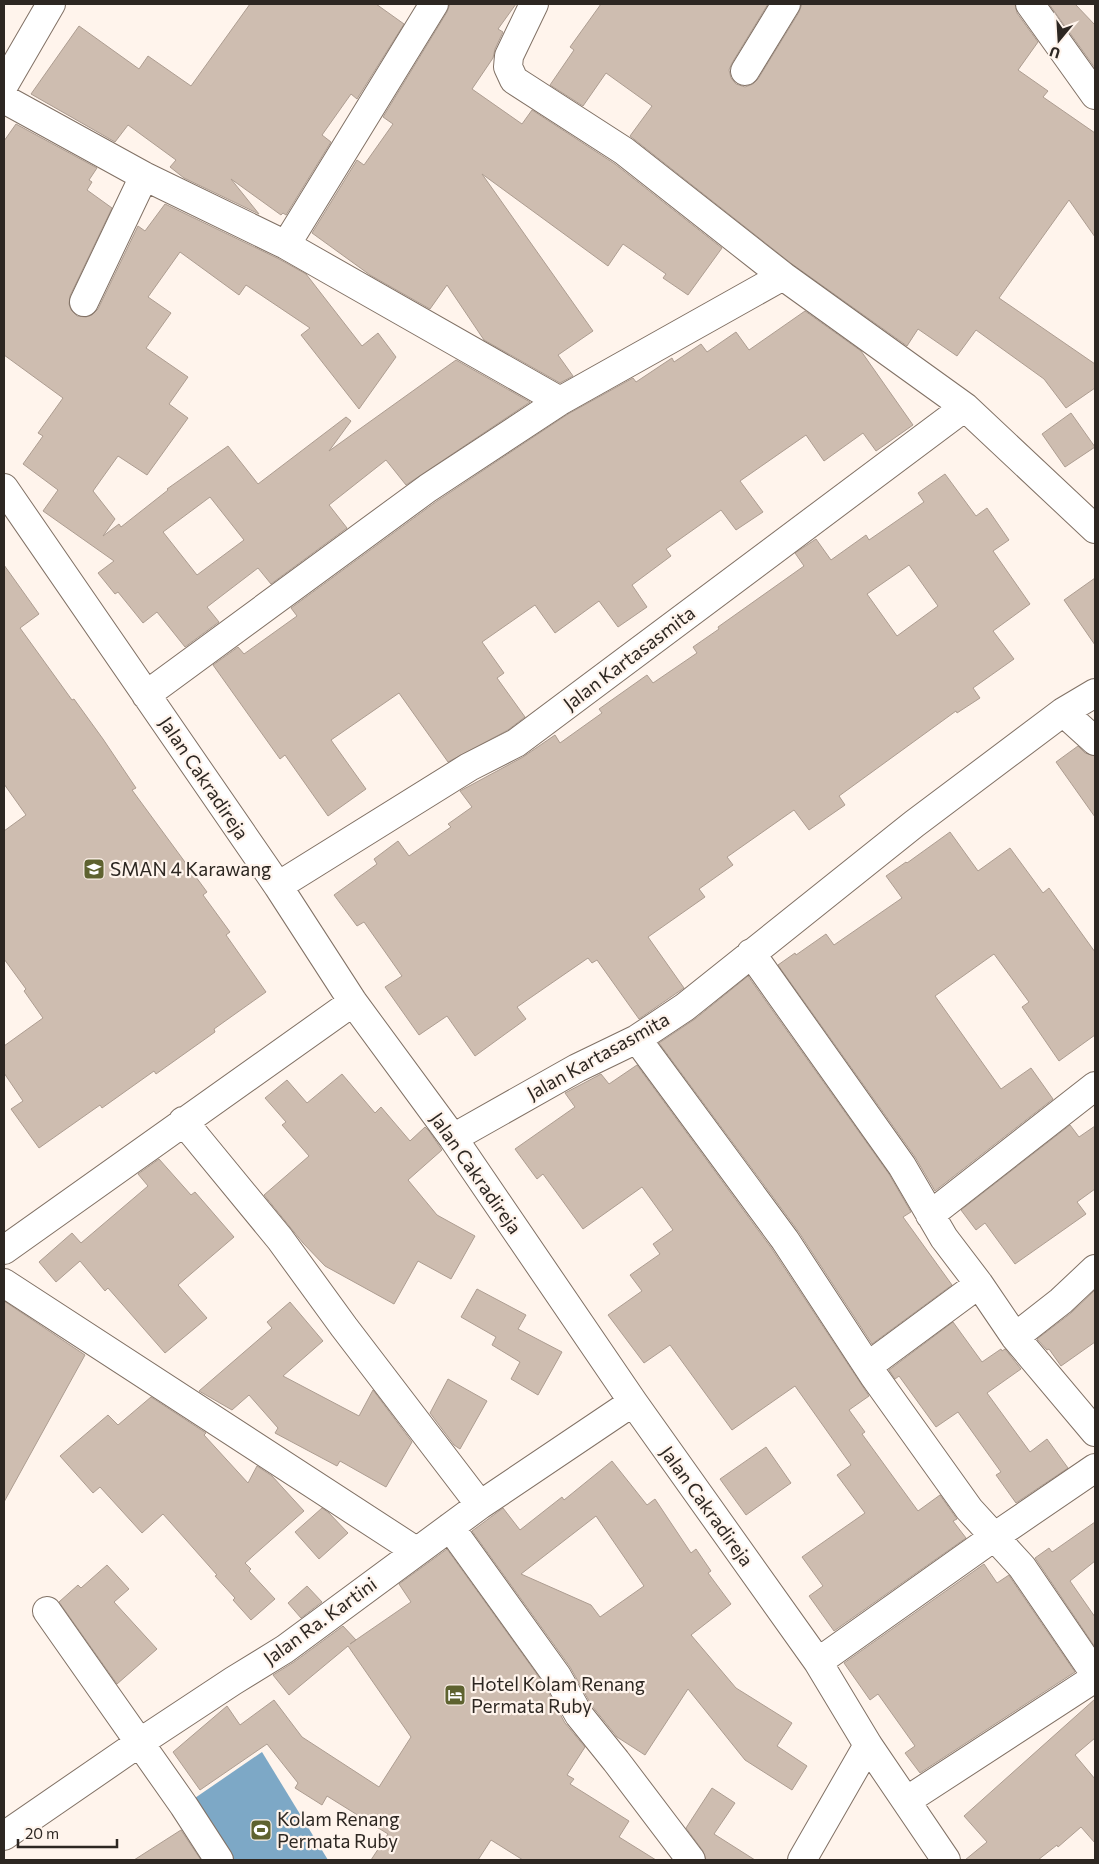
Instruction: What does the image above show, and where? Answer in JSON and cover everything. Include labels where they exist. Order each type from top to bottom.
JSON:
[{"type":"street","points":[[4,85],[51,4]]},
{"type":"street","points":[[286,245],[434,4]]},
{"type":"street","points":[[534,4],[509,56],[508,67],[514,80],[624,151],[783,276],[965,407],[1095,529]]},
{"type":"street","points":[[745,71],[786,4]]},
{"type":"street","points":[[1030,4],[1095,95]]},
{"type":"street","points":[[4,99],[144,176],[286,245],[560,401]]},
{"type":"street","points":[[84,302],[144,176]]},
{"type":"street","points":[[146,695],[428,488],[560,401],[783,276]]},
{"type":"street","name":"Jalan Kartasasmita","points":[[278,886],[468,767],[516,743],[965,407]]},
{"type":"street","name":"Jalan Cakradireja","points":[[4,488],[278,886],[353,1002],[453,1138],[632,1402],[818,1662],[868,1745],[946,1860]]},
{"type":"street","name":"Jalan Kartasasmita","points":[[453,1138],[577,1068],[637,1039],[685,1007],[914,824],[1063,712],[1095,693]]},
{"type":"street","points":[[1063,712],[1095,741]]},
{"type":"street","points":[[751,954],[902,1166],[944,1238],[979,1284],[1015,1337],[1095,1432]]},
{"type":"street","points":[[4,1250],[353,1002]]},
{"type":"street","points":[[637,1039],[785,1240],[868,1366],[969,1509],[1022,1567],[1095,1674]]},
{"type":"street","points":[[930,1215],[1095,1086]]},
{"type":"street","points":[[183,1121],[280,1239],[344,1327],[480,1505]]},
{"type":"street","points":[[1015,1337],[1061,1301],[1095,1269]]},
{"type":"street","points":[[4,1283],[416,1551]]},
{"type":"street","points":[[868,1366],[979,1284]]},
{"type":"street","name":"Jalan Ra. Kartini","points":[[4,1836],[139,1743],[285,1649],[480,1505],[632,1402]]},
{"type":"street","points":[[818,1662],[1095,1468]]},
{"type":"street","points":[[450,1527],[557,1676],[579,1715],[691,1860]]},
{"type":"street","points":[[47,1611],[184,1806],[219,1860]]},
{"type":"street","points":[[906,1801],[1095,1678]]},
{"type":"street","points":[[802,1860],[868,1745]]},
{"type":"water","name":"Kolam Renang Permata Ruby","points":[[262,1752],[328,1860],[233,1860],[192,1800]]},
{"type":"building","points":[[250,4],[376,4],[404,24],[357,99],[351,94],[322,135],[331,142],[286,215],[283,213],[281,215],[231,179],[259,214],[184,178],[170,167],[176,160],[128,125],[115,142],[31,94],[79,26],[139,69],[148,56],[191,86]]},
{"type":"building","points":[[450,4],[516,4],[498,29],[503,32],[493,58],[472,89],[522,124],[532,110],[615,164],[722,248],[688,295],[663,278],[666,274],[623,244],[608,266],[482,174],[593,331],[558,355],[573,376],[560,383],[484,340],[447,285],[430,309],[370,275],[312,233],[357,160],[364,165],[393,124],[383,117]]},
{"type":"building","points":[[601,4],[768,4],[729,70],[731,78],[736,84],[745,87],[753,84],[758,79],[802,4],[1015,4],[1017,13],[1038,42],[1018,70],[1048,91],[1043,97],[1095,133],[1095,237],[1069,200],[999,298],[1095,364],[1095,388],[1066,408],[1044,379],[976,330],[957,356],[918,329],[907,346],[792,264],[630,136],[652,106],[606,73],[583,106],[550,85],[574,50],[570,47]]},
{"type":"building","points":[[1049,4],[1075,4],[1095,25],[1095,68]]},
{"type":"building","points":[[16,124],[97,168],[89,180],[92,182],[87,190],[112,208],[70,296],[69,304],[71,310],[77,316],[86,317],[92,315],[98,309],[138,226],[145,231],[165,204],[306,274],[362,346],[378,333],[396,357],[359,409],[301,335],[310,328],[246,285],[239,295],[180,252],[148,297],[171,313],[146,348],[188,377],[169,404],[188,418],[147,475],[118,456],[93,491],[115,519],[103,536],[119,524],[121,527],[167,489],[228,446],[258,484],[346,417],[351,421],[329,451],[456,360],[530,402],[406,485],[386,460],[329,505],[347,528],[271,584],[258,568],[207,607],[219,622],[185,647],[157,612],[143,623],[118,592],[115,594],[98,573],[114,561],[43,511],[58,490],[23,464],[43,436],[38,433],[63,398],[4,355],[4,141]],"holes":[[[210,497],[244,540],[197,575],[163,532]]]},
{"type":"building","points":[[805,311],[861,351],[913,425],[876,451],[863,433],[824,461],[806,435],[740,481],[763,512],[736,530],[721,510],[666,549],[671,556],[632,585],[647,607],[618,627],[599,601],[555,633],[535,605],[482,642],[504,673],[497,678],[525,717],[508,730],[448,762],[399,693],[331,740],[366,789],[328,816],[285,755],[280,759],[213,665],[238,647],[244,654],[297,616],[291,608],[437,501],[568,414],[633,378],[636,382],[672,358],[674,362],[701,344],[707,352],[736,332],[749,350]]},
{"type":"building","points":[[1071,413],[1095,447],[1065,467],[1042,434]]},
{"type":"building","points":[[945,474],[976,516],[987,508],[1009,540],[993,551],[1030,604],[993,631],[1014,659],[973,688],[980,698],[957,713],[956,711],[839,796],[845,805],[809,830],[794,810],[727,857],[733,865],[699,889],[705,897],[648,937],[684,988],[639,1019],[597,960],[592,963],[588,958],[517,1007],[526,1019],[475,1056],[447,1016],[419,1035],[385,987],[402,976],[364,922],[357,926],[334,895],[377,864],[374,859],[398,841],[409,856],[451,827],[448,824],[472,807],[460,791],[523,757],[555,735],[560,743],[602,713],[599,709],[647,675],[653,683],[697,653],[693,647],[804,566],[795,553],[816,539],[831,560],[866,535],[869,540],[924,502],[918,493]],"holes":[[[909,565],[938,606],[897,636],[867,594]]]},
{"type":"building","name":"SMAN 4 Karawang","points":[[4,565],[39,614],[20,628],[103,739],[136,788],[132,790],[207,892],[203,895],[230,932],[226,935],[266,992],[214,1029],[215,1032],[156,1074],[154,1071],[102,1108],[100,1105],[39,1148],[11,1109],[23,1101],[4,1073],[4,1046],[43,1018],[24,991],[26,989],[4,959],[4,831],[26,815],[4,784]]},
{"type":"building","points":[[1095,578],[1095,645],[1064,600]]},
{"type":"building","points":[[1078,746],[1085,753],[1095,756],[1095,817],[1056,762]]},
{"type":"building","points":[[950,832],[978,871],[1010,848],[1043,893],[1049,888],[1095,952],[1095,1035],[1059,1061],[1022,1007],[1029,1002],[994,954],[935,996],[1001,1089],[1031,1068],[1053,1099],[935,1191],[915,1157],[778,965],[826,934],[834,945],[902,898],[886,876]]},
{"type":"building","points":[[748,976],[889,1174],[911,1212],[903,1217],[952,1285],[872,1344],[798,1231],[659,1043],[695,1019]]},
{"type":"building","points":[[637,1065],[772,1249],[869,1396],[849,1410],[865,1432],[862,1434],[918,1511],[940,1495],[957,1519],[953,1521],[966,1538],[834,1631],[809,1596],[823,1586],[802,1557],[865,1513],[837,1475],[851,1465],[795,1386],[732,1430],[670,1345],[644,1363],[608,1315],[642,1291],[630,1275],[660,1254],[653,1244],[673,1230],[642,1187],[583,1229],[543,1174],[537,1179],[515,1149],[575,1107],[565,1093],[601,1074],[609,1084]]},
{"type":"building","points":[[342,1074],[375,1113],[381,1107],[410,1141],[425,1127],[429,1131],[442,1150],[408,1180],[437,1215],[475,1236],[451,1279],[418,1261],[394,1304],[325,1266],[303,1243],[264,1195],[309,1156],[282,1125],[286,1122],[265,1098],[287,1080],[307,1103]]},
{"type":"building","points":[[1070,1125],[1079,1137],[1095,1126],[1095,1189],[1077,1202],[1086,1214],[1015,1264],[985,1223],[976,1230],[961,1210]]},
{"type":"building","points":[[159,1159],[191,1195],[195,1192],[234,1237],[178,1285],[207,1318],[165,1353],[108,1288],[105,1291],[80,1261],[56,1282],[39,1262],[72,1233],[81,1243],[148,1186],[138,1174]]},
{"type":"building","points":[[477,1289],[526,1315],[518,1329],[562,1352],[538,1395],[511,1379],[520,1362],[492,1345],[496,1337],[461,1317]]},
{"type":"building","points":[[1095,1290],[1095,1342],[1061,1366],[1049,1349],[1047,1350],[1037,1339],[1071,1313]]},
{"type":"building","points":[[4,1301],[85,1355],[4,1502]]},
{"type":"building","points":[[290,1302],[323,1341],[283,1376],[359,1416],[373,1390],[412,1442],[386,1487],[340,1461],[337,1466],[275,1433],[278,1428],[249,1395],[232,1410],[199,1391],[272,1328],[267,1322]]},
{"type":"building","points":[[953,1322],[982,1362],[1001,1349],[1002,1351],[1005,1349],[1021,1369],[987,1393],[1030,1452],[1047,1439],[1068,1468],[1016,1503],[996,1475],[1001,1472],[958,1412],[936,1427],[899,1376],[895,1379],[889,1370]]},
{"type":"building","points":[[448,1379],[487,1401],[460,1449],[454,1445],[430,1413]]},
{"type":"building","points":[[151,1397],[206,1433],[204,1435],[248,1483],[257,1466],[272,1476],[304,1511],[245,1563],[251,1569],[249,1571],[275,1599],[251,1620],[233,1600],[235,1598],[215,1576],[217,1575],[163,1514],[142,1533],[100,1487],[93,1493],[60,1456],[108,1415],[118,1425]]},
{"type":"building","points":[[766,1447],[791,1483],[746,1515],[720,1479]]},
{"type":"building","points":[[612,1461],[647,1505],[655,1499],[691,1553],[696,1549],[711,1571],[708,1573],[731,1604],[691,1635],[736,1688],[792,1723],[777,1746],[807,1766],[792,1790],[745,1760],[688,1689],[645,1755],[617,1737],[592,1706],[570,1667],[472,1531],[503,1508],[520,1530],[562,1497],[564,1500]],"holes":[[[596,1516],[644,1586],[600,1617],[591,1605],[521,1574]]]},
{"type":"building","points":[[322,1508],[348,1533],[319,1559],[295,1532]]},
{"type":"building","points":[[1095,1522],[1095,1561],[1070,1581],[1095,1617],[1095,1647],[1035,1558],[1049,1548],[1052,1552]]},
{"type":"building","points":[[447,1549],[544,1684],[565,1723],[585,1747],[567,1775],[574,1779],[570,1784],[629,1821],[619,1837],[656,1860],[523,1860],[491,1840],[478,1860],[371,1860],[388,1834],[327,1796],[322,1805],[295,1788],[298,1783],[267,1744],[200,1790],[173,1752],[227,1706],[240,1725],[274,1700],[302,1737],[379,1787],[411,1737],[348,1646],[289,1695],[273,1675],[343,1626],[356,1640],[411,1602],[399,1584]]},
{"type":"building","points":[[984,1564],[997,1583],[1009,1575],[1075,1672],[920,1773],[905,1753],[915,1746],[878,1694],[870,1700],[844,1663]]},
{"type":"building","points":[[107,1565],[129,1589],[114,1602],[157,1649],[117,1684],[59,1602],[78,1585],[81,1588]]},
{"type":"building","points":[[307,1586],[322,1602],[301,1618],[288,1603]]},
{"type":"building","points":[[1095,1699],[1095,1738],[1075,1755],[1095,1779],[1095,1843],[1081,1827],[1058,1847],[1057,1845],[1038,1860],[965,1860],[987,1842],[964,1816]]},
{"type":"building","points":[[712,1788],[735,1803],[714,1834],[755,1860],[706,1860],[703,1851],[686,1828]]},
{"type":"building","points":[[181,1830],[201,1860],[134,1860]]},
{"type":"place","name":"SMAN 4 Karawang","points":[[94,869]]},
{"type":"place","name":"Hotel Kolam Renang Permata Ruby","points":[[455,1695]]},
{"type":"place","name":"Kolam Renang Permata Ruby","points":[[261,1830]]}]
